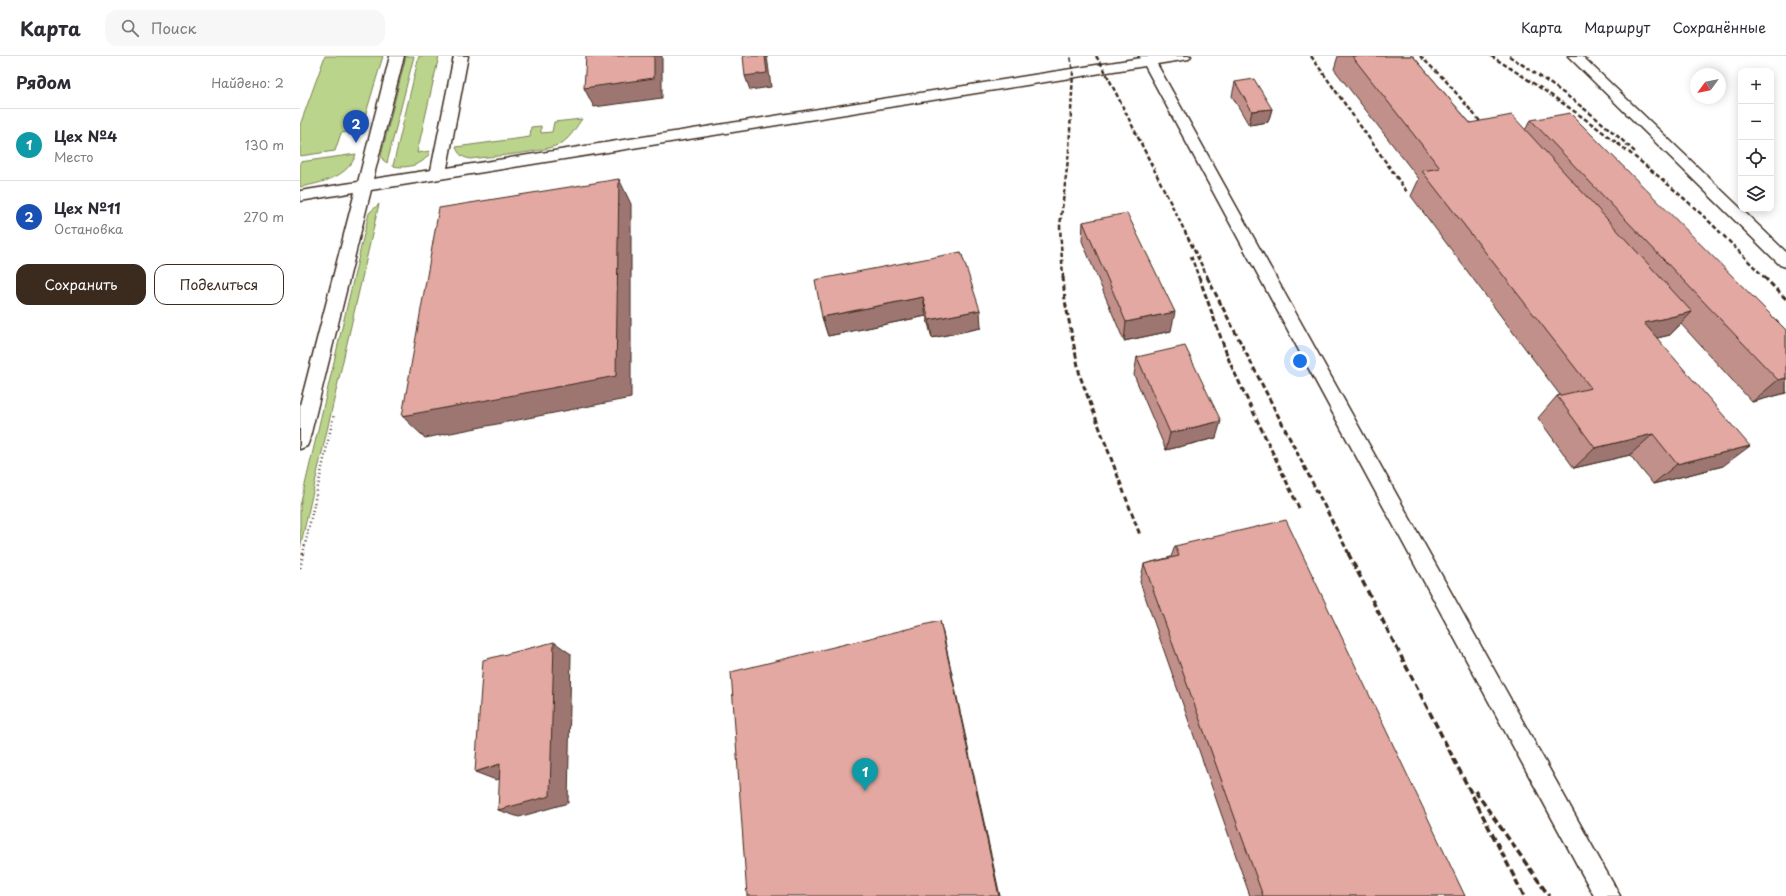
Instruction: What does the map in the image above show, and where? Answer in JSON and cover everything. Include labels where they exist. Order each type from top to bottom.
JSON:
[{"type":"lane","points":[[300,441],[397,56]]},
{"type":"lane","points":[[438,174],[461,56]]},
{"type":"lane","points":[[300,196],[1148,58],[1184,56]]},
{"type":"lane","points":[[1575,56],[1786,261]]},
{"type":"lane","points":[[1148,58],[1608,896]]},
{"type":"green space","points":[[325,56],[383,56],[361,130],[341,133],[335,151],[300,156],[300,125]]},
{"type":"green space","points":[[406,56],[414,56],[387,163],[381,156]]},
{"type":"green space","points":[[419,56],[439,56],[417,153],[430,151],[428,156],[420,163],[404,167],[393,166]]},
{"type":"green space","points":[[582,119],[565,141],[544,149],[518,154],[470,159],[461,155],[456,147],[530,137],[531,127],[541,126],[541,133],[552,132],[554,122]]},
{"type":"green space","points":[[356,154],[347,168],[333,178],[300,187],[300,162]]},
{"type":"green space","points":[[379,204],[300,548],[300,506],[369,213]]},
{"type":"building","points":[[586,56],[654,56],[654,78],[584,88]]},
{"type":"building","points":[[743,56],[765,56],[767,73],[745,76]]},
{"type":"building","points":[[1352,56],[1413,56],[1470,123],[1512,115],[1692,312],[1644,323],[1750,446],[1677,464],[1653,434],[1595,448],[1557,396],[1591,388],[1422,171],[1440,168]]},
{"type":"building","points":[[1254,79],[1272,109],[1252,111],[1235,82]]},
{"type":"building","points":[[1570,113],[1786,330],[1786,378],[1778,380],[1531,120]]},
{"type":"building","points":[[619,179],[616,376],[402,416],[439,208]]},
{"type":"building","points":[[1127,213],[1175,312],[1126,322],[1083,222]]},
{"type":"building","points":[[961,252],[980,310],[929,320],[923,297],[822,317],[815,280]]},
{"type":"building","points":[[1185,346],[1221,421],[1170,433],[1137,357]]},
{"type":"building","points":[[1286,520],[1465,896],[1263,896],[1144,564],[1179,556],[1175,546]]},
{"type":"building","points":[[940,621],[999,896],[747,896],[731,672]]},
{"type":"building","points":[[554,642],[550,796],[498,810],[500,764],[475,772],[483,660]]},
{"type":"railway","points":[[1063,278],[1060,226],[1069,151],[1073,72],[1070,56]]},
{"type":"railway","points":[[1096,56],[1103,67],[1208,278]]},
{"type":"railway","points":[[1311,56],[1407,192]]},
{"type":"railway","points":[[1420,56],[1446,81],[1484,126]]},
{"type":"railway","points":[[1491,56],[1546,91],[1599,129],[1650,169],[1708,220],[1765,278]]},
{"type":"railway","points":[[1509,56],[1575,102],[1606,126],[1636,153]]},
{"type":"railway","points":[[1191,256],[1199,278]]},
{"type":"railway","points":[[1063,277],[1065,301],[1080,376],[1140,535]]},
{"type":"railway","points":[[1199,277],[1230,363],[1300,510]]},
{"type":"railway","points":[[1207,277],[1349,554]]},
{"type":"railway","points":[[1765,278],[1786,299]]},
{"type":"railway","points":[[1348,553],[1524,896]]},
{"type":"railway","points":[[1475,791],[1549,896]]},
{"type":"place","name":"Цех №11","points":[[356,143]]},
{"type":"place","name":"Цех №4","points":[[865,791]]}]
